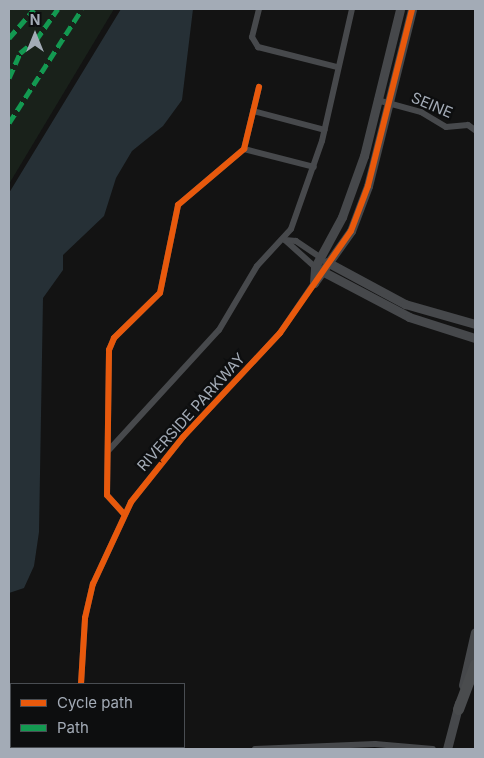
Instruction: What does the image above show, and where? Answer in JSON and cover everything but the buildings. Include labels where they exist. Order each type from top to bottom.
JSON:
[{"type":"highway","points":[[458,708],[475,664]]},
{"type":"street","points":[[259,9],[252,37],[258,47],[337,67]]},
{"type":"street","points":[[108,451],[219,330],[257,266],[285,240],[314,167],[325,130],[329,99],[352,9]]},
{"type":"street","name":"RIVERSIDE PARKWAY","points":[[314,282],[315,267],[353,189],[378,100],[400,9]]},
{"type":"street","name":"RIVERSIDE PARKWAY","points":[[81,683],[85,618],[93,584],[124,514],[156,467],[280,333],[314,282],[325,274],[351,231],[368,186],[412,9]]},
{"type":"street","points":[[124,514],[107,495],[109,350],[114,338],[160,293],[178,205],[244,149],[259,87]]},
{"type":"street","name":"SEINE","points":[[378,100],[420,112],[446,127],[468,125],[475,130]]},
{"type":"street","points":[[253,111],[325,130]]},
{"type":"street","points":[[244,149],[314,167]]},
{"type":"street","points":[[285,240],[296,241],[330,264],[432,314],[475,324]]},
{"type":"street","points":[[285,240],[325,274],[431,326],[475,338]]},
{"type":"street","points":[[431,326],[432,314]]},
{"type":"street","points":[[447,749],[475,632]]},
{"type":"street","points":[[255,749],[375,744],[433,749]]},
{"type":"shaded area","points":[[9,9],[114,9],[9,184]]},
{"type":"shaded area","points":[[121,9],[193,9],[182,100],[163,126],[132,151],[116,178],[104,216],[63,255],[63,270],[43,298],[39,532],[34,566],[24,588],[9,593],[9,193]]},
{"type":"marked path","points":[[9,38],[34,9]]},
{"type":"marked path","points":[[9,78],[20,53],[36,40],[58,9]]},
{"type":"marked path","points":[[9,123],[82,9]]},
{"type":"cycle path","points":[[81,683],[85,618],[93,584],[131,502],[183,437],[280,333],[351,231],[368,186],[412,9]]},
{"type":"cycle path","points":[[124,514],[107,495],[109,350],[114,338],[160,293],[178,205],[244,149],[259,87]]}]
